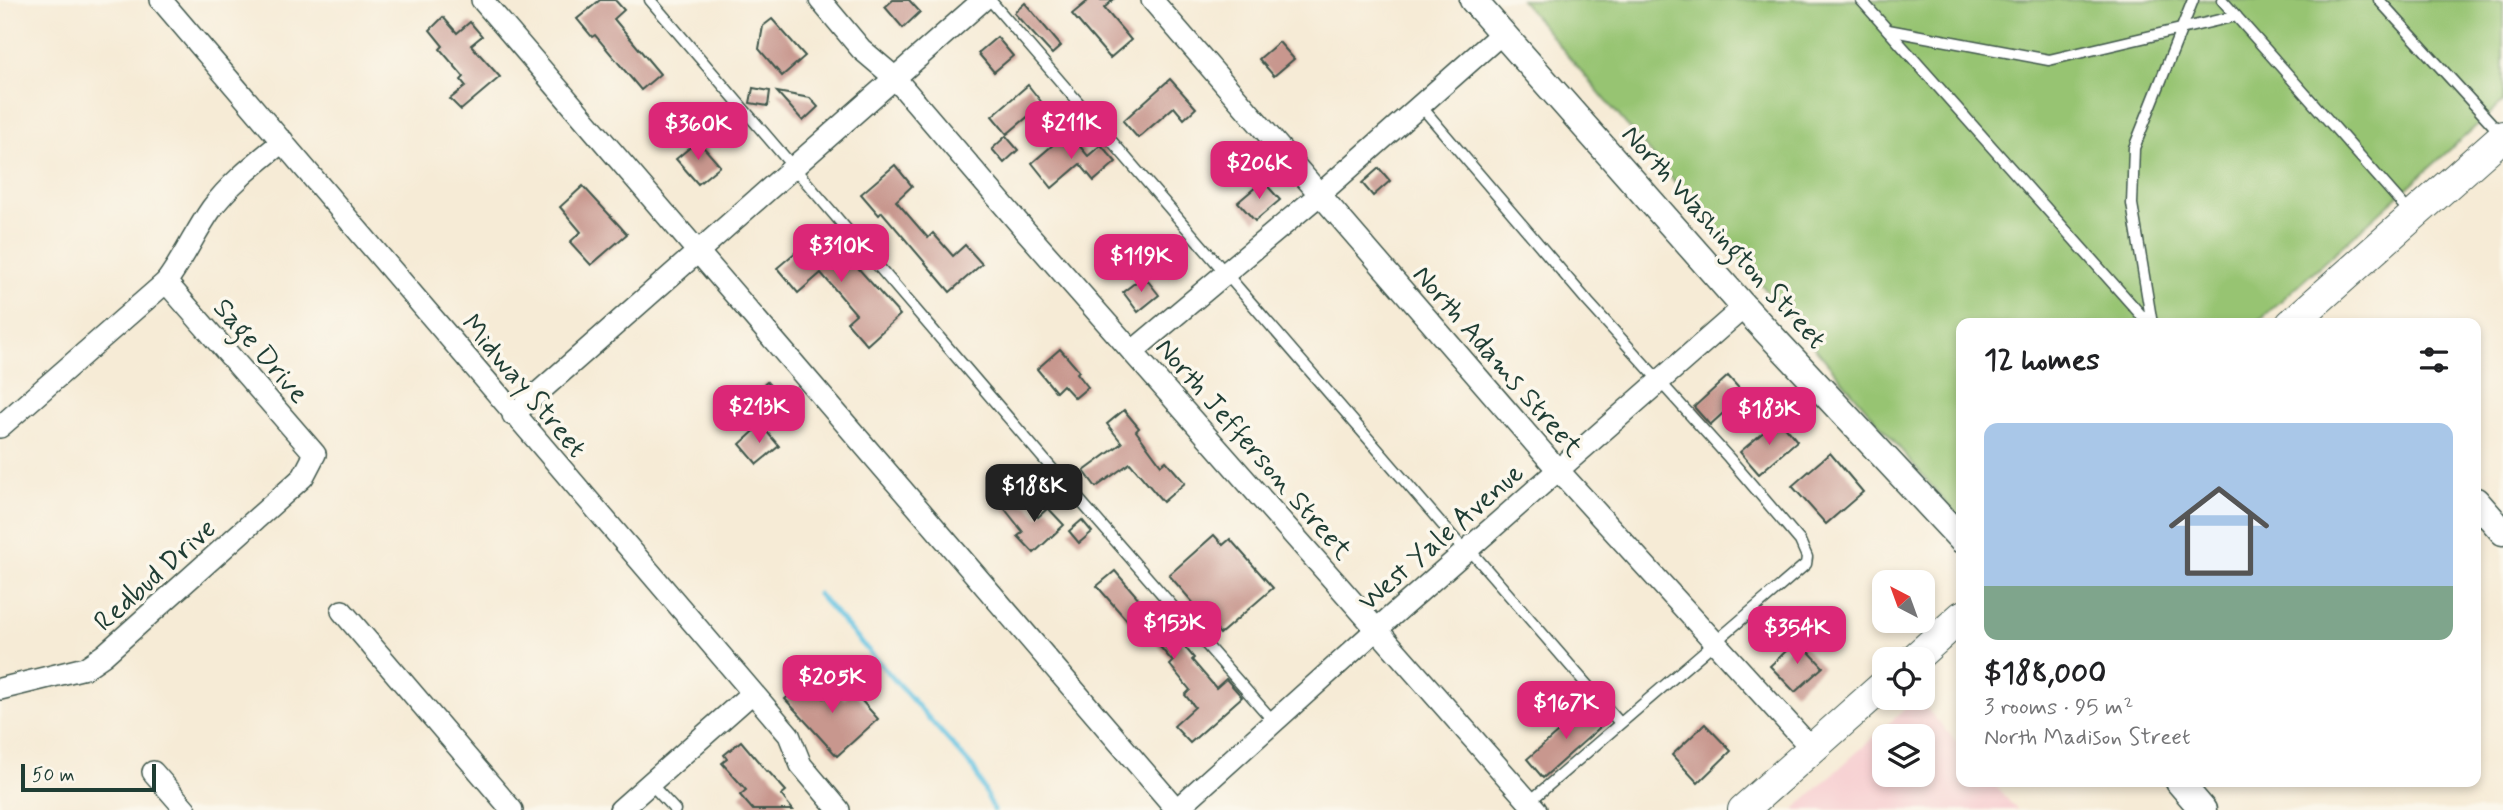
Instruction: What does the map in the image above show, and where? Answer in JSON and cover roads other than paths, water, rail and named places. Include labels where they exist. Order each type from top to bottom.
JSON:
[{"type":"main road","points":[[2307,318],[2413,216],[2503,137]]},
{"type":"main road","points":[[1927,647],[1956,621]]},
{"type":"main road","points":[[1743,810],[1872,696]]},
{"type":"street","name":"Midway Street","points":[[161,0],[789,735],[801,765],[839,810]]},
{"type":"street","points":[[482,0],[1177,810]]},
{"type":"street","name":"North Jefferson Street","points":[[820,0],[861,49],[894,77],[1532,806]]},
{"type":"street","points":[[513,415],[983,0]]},
{"type":"street","name":"North Adams Street","points":[[1152,0],[1558,470],[1812,749]]},
{"type":"street","name":"North Washington Street","points":[[1473,0],[1744,307],[1956,534]]},
{"type":"street","points":[[1133,351],[1319,195],[1502,33]]},
{"type":"street","points":[[0,427],[166,282],[213,207],[242,176],[283,141]]},
{"type":"street","name":"Sage Drive","points":[[166,282],[315,454]]},
{"type":"street","name":"West Yale Avenue","points":[[1177,810],[1377,629],[1744,307]]},
{"type":"street","name":"Redbud Drive","points":[[0,689],[85,668],[104,655],[303,477],[315,454]]},
{"type":"street","points":[[2481,507],[2503,532]]},
{"type":"street","points":[[342,611],[512,810]]},
{"type":"street","points":[[620,810],[752,693]]},
{"type":"street","points":[[153,772],[186,810]]},
{"type":"street","points":[[2183,787],[2203,810]]},
{"type":"lane","points":[[650,0],[1048,464],[1275,722]]},
{"type":"lane","points":[[990,0],[1620,723]]},
{"type":"lane","points":[[1861,0],[2146,318]]},
{"type":"lane","points":[[2150,318],[2132,204],[2133,148],[2193,0]]},
{"type":"lane","points":[[2222,0],[2413,216]]},
{"type":"lane","points":[[2379,0],[2503,137]]},
{"type":"lane","points":[[1888,30],[2049,60],[2236,16]]},
{"type":"lane","points":[[1420,106],[1658,382],[1791,530],[1805,549],[1807,557],[1806,564],[1620,723],[1532,806]]},
{"type":"lane","points":[[650,783],[675,810]]},
{"type":"waterway","points":[[818,594],[974,769],[994,810]]}]
